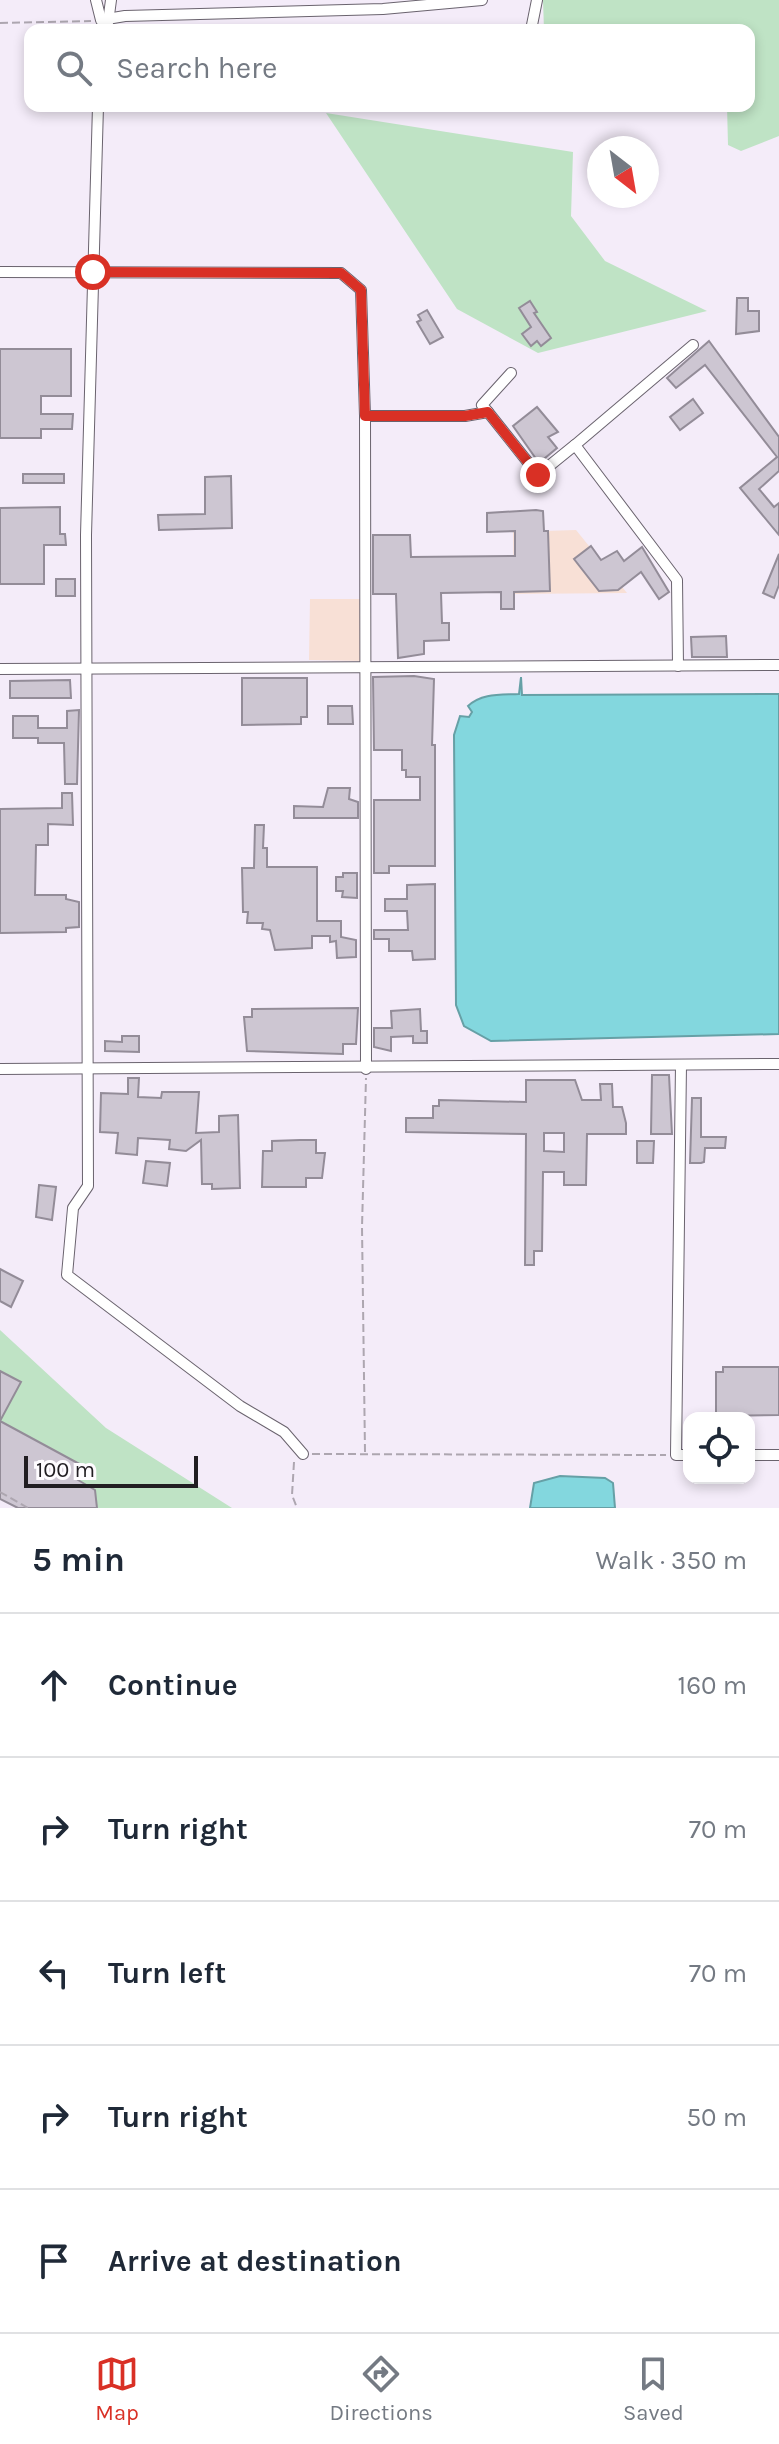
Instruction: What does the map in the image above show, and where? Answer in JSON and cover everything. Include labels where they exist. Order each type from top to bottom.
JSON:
[{"type":"street","points":[[96,0],[106,23]]},
{"type":"street","points":[[106,23],[111,0]]},
{"type":"street","points":[[106,23],[383,9],[482,0]]},
{"type":"street","points":[[532,24],[537,0]]},
{"type":"street","points":[[98,112],[86,504],[88,1186],[73,1208],[67,1275],[240,1406],[284,1432],[303,1454]]},
{"type":"street","points":[[0,272],[341,273],[361,290],[365,416],[366,1069]]},
{"type":"street","points":[[511,373],[482,405],[538,475],[693,345]]},
{"type":"street","points":[[365,416],[465,416],[488,412]]},
{"type":"street","points":[[575,445],[677,580],[678,666]]},
{"type":"street","points":[[0,669],[779,665]]},
{"type":"street","points":[[0,1069],[779,1064]]},
{"type":"street","points":[[681,1065],[676,1455],[683,1455]]},
{"type":"street","points":[[755,1455],[779,1455]]},
{"type":"path","points":[[0,23],[106,23]]},
{"type":"path","points":[[365,1452],[362,1227],[366,1069]]},
{"type":"path","points":[[297,1508],[292,1495],[294,1459],[303,1454],[365,1452],[628,1458],[676,1455]]},
{"type":"path","points":[[0,1492],[28,1508]]},
{"type":"shaded area","points":[[576,530],[627,593],[514,594],[513,532]]},
{"type":"shaded area","points":[[310,599],[363,599],[362,661],[309,660]]},
{"type":"green space","points":[[543,0],[779,0],[779,136],[741,151],[728,145],[727,112],[755,112],[755,24],[544,24]]},
{"type":"green space","points":[[326,113],[573,152],[571,216],[605,261],[707,311],[538,353],[457,309]]},
{"type":"green space","points":[[0,1330],[106,1428],[232,1508],[37,1508],[0,1474]]},
{"type":"water","points":[[521,677],[522,695],[779,694],[779,1034],[491,1041],[464,1026],[456,1005],[454,735],[460,716],[469,717],[472,712],[468,706],[485,697],[519,694]]},
{"type":"water","points":[[560,1476],[605,1478],[613,1483],[615,1508],[530,1508],[534,1483]]},
{"type":"building","points":[[737,298],[748,298],[748,311],[759,311],[759,331],[736,334]]},
{"type":"building","points":[[530,301],[537,312],[534,313],[551,338],[541,346],[537,341],[531,346],[522,334],[531,327],[519,308]]},
{"type":"building","points":[[427,310],[443,337],[430,344],[417,322],[421,320],[418,315]]},
{"type":"building","points":[[709,341],[779,437],[779,471],[759,489],[774,507],[779,503],[779,535],[740,488],[777,457],[705,365],[676,388],[667,378]]},
{"type":"building","points":[[0,349],[71,349],[71,396],[41,396],[41,414],[73,414],[72,429],[41,429],[41,438],[0,438]]},
{"type":"building","points":[[693,399],[703,413],[680,430],[670,417]]},
{"type":"building","points":[[537,407],[558,432],[548,437],[557,448],[539,463],[513,426]]},
{"type":"building","points":[[23,474],[64,474],[64,483],[23,483]]},
{"type":"building","points":[[231,476],[232,528],[159,530],[158,515],[205,514],[205,477]]},
{"type":"building","points":[[60,507],[60,534],[65,534],[66,545],[44,545],[44,584],[0,584],[0,508]]},
{"type":"building","points":[[543,511],[544,531],[548,531],[550,591],[514,592],[514,609],[501,609],[501,592],[441,593],[442,623],[449,623],[449,640],[424,641],[424,654],[398,658],[396,594],[373,594],[373,535],[410,535],[411,557],[515,556],[515,531],[487,532],[487,513]]},
{"type":"building","points":[[591,546],[601,560],[617,551],[624,561],[642,547],[669,592],[659,599],[641,572],[618,590],[599,591],[574,559]]},
{"type":"building","points":[[779,554],[779,585],[774,598],[763,593]]},
{"type":"building","points":[[56,579],[75,579],[75,596],[56,596]]},
{"type":"building","points":[[726,636],[727,657],[692,657],[691,637]]},
{"type":"building","points":[[373,677],[434,679],[435,866],[389,866],[389,873],[374,873],[374,800],[420,800],[420,777],[406,777],[406,770],[402,770],[402,750],[374,750]]},
{"type":"building","points":[[242,678],[307,678],[307,717],[301,717],[301,724],[242,725]]},
{"type":"building","points":[[70,680],[71,698],[10,698],[10,681]]},
{"type":"building","points":[[328,706],[352,706],[353,724],[328,724]]},
{"type":"building","points":[[79,710],[77,784],[65,784],[64,743],[38,743],[38,738],[13,738],[13,716],[38,716],[38,728],[67,728],[67,711]]},
{"type":"building","points":[[328,788],[350,788],[349,799],[358,802],[358,818],[294,818],[294,806],[323,807]]},
{"type":"building","points":[[62,793],[72,793],[73,825],[48,824],[48,845],[36,845],[35,895],[66,895],[66,899],[79,902],[79,927],[66,928],[66,932],[0,933],[0,809],[62,808]]},
{"type":"building","points":[[255,825],[264,825],[263,848],[267,848],[267,867],[317,867],[317,921],[341,921],[341,937],[356,940],[356,957],[337,958],[336,941],[330,942],[330,936],[312,936],[312,948],[275,950],[270,930],[262,929],[263,923],[247,923],[248,912],[243,912],[242,868],[254,868]]},
{"type":"building","points":[[343,873],[357,873],[357,898],[342,897],[343,891],[336,891],[336,877],[343,877]]},
{"type":"building","points":[[435,884],[435,959],[413,960],[412,951],[389,951],[389,939],[374,939],[374,930],[408,930],[407,911],[385,911],[385,899],[407,899],[407,885]]},
{"type":"building","points":[[358,1008],[356,1044],[343,1044],[343,1054],[247,1051],[244,1017],[252,1017],[252,1009]]},
{"type":"building","points":[[420,1009],[421,1031],[427,1031],[427,1043],[413,1043],[413,1036],[391,1037],[391,1051],[374,1047],[374,1028],[392,1028],[391,1011]]},
{"type":"building","points":[[122,1036],[139,1036],[139,1052],[105,1051],[105,1041],[122,1042]]},
{"type":"building","points":[[652,1075],[669,1075],[672,1134],[651,1134]]},
{"type":"building","points":[[128,1078],[139,1078],[138,1097],[161,1098],[162,1092],[199,1092],[196,1133],[219,1132],[219,1116],[238,1115],[240,1188],[212,1189],[212,1184],[202,1184],[201,1140],[186,1151],[169,1149],[170,1140],[138,1138],[137,1155],[116,1153],[118,1133],[100,1132],[101,1093],[128,1094]]},
{"type":"building","points":[[526,1080],[575,1080],[582,1100],[601,1100],[600,1084],[612,1084],[613,1107],[622,1107],[626,1123],[626,1134],[587,1134],[586,1185],[564,1185],[564,1172],[543,1172],[542,1251],[534,1251],[534,1265],[525,1265],[526,1134],[406,1132],[406,1118],[433,1118],[433,1106],[439,1106],[439,1100],[526,1102]],"holes":[[[544,1133],[564,1133],[564,1152],[544,1151]]]},
{"type":"building","points":[[692,1098],[701,1098],[701,1137],[726,1137],[725,1148],[705,1148],[704,1162],[701,1163],[690,1163]]},
{"type":"building","points":[[316,1140],[316,1153],[325,1153],[322,1178],[306,1178],[306,1187],[262,1187],[263,1151],[272,1151],[272,1141]]},
{"type":"building","points":[[637,1141],[654,1141],[653,1163],[637,1163]]},
{"type":"building","points":[[146,1161],[170,1163],[167,1186],[143,1183]]},
{"type":"building","points":[[39,1185],[56,1187],[52,1220],[36,1217]]},
{"type":"building","points":[[0,1269],[23,1281],[11,1307],[0,1301]]},
{"type":"building","points":[[723,1367],[779,1367],[779,1415],[716,1412],[716,1372],[723,1372]]},
{"type":"building","points":[[0,1371],[21,1382],[0,1421]]},
{"type":"building","points":[[0,1421],[85,1467],[78,1480],[95,1490],[97,1508],[18,1508],[0,1499]]},
{"type":"route","points":[[93,272],[341,273],[361,290],[365,416],[465,416],[488,412],[538,475]]}]
